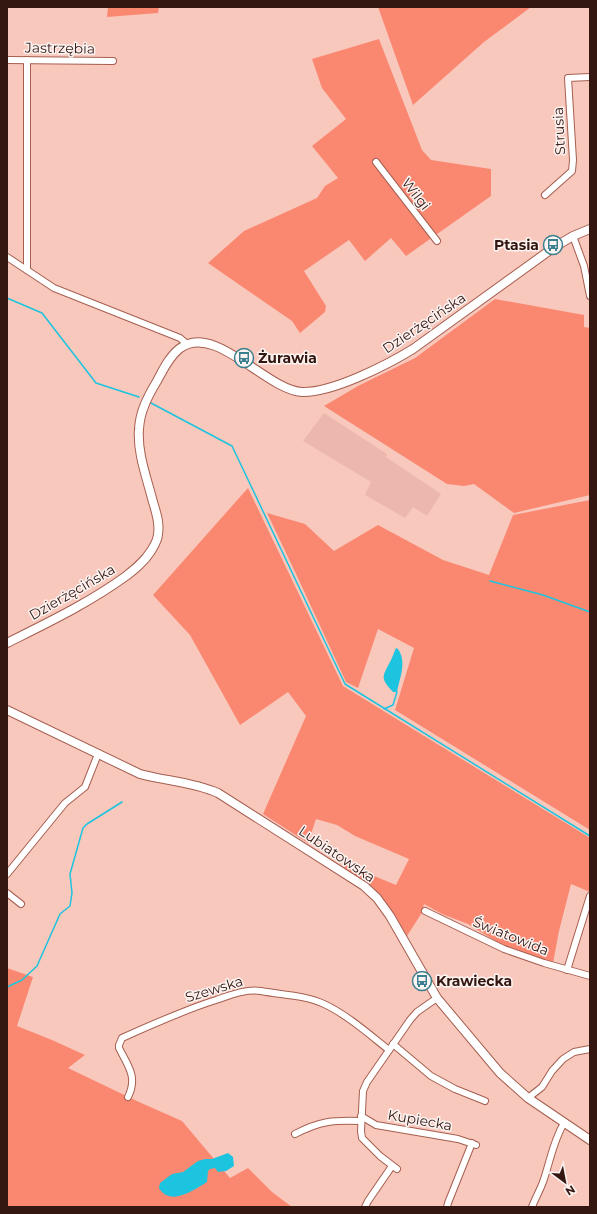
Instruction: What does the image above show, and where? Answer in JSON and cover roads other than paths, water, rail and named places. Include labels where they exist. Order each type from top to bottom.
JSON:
[{"type":"street","name":"Jastrzębia","points":[[7,60],[113,61]]},
{"type":"street","points":[[27,60],[27,270]]},
{"type":"street","name":"Strusia","points":[[545,195],[572,171],[573,160],[568,78],[590,77]]},
{"type":"street","name":"Wilgi","points":[[376,162],[437,241]]},
{"type":"street","name":"Dzierżęcińska","points":[[7,643],[109,589],[139,566],[152,551],[158,535],[158,523],[141,455],[139,430],[141,414],[146,400],[170,359],[181,348],[188,344],[202,342],[210,344],[233,355],[278,384],[289,389],[309,392],[328,388],[377,369],[413,349],[553,248],[573,236],[590,229]]},
{"type":"street","points":[[573,236],[584,266],[590,296]]},
{"type":"street","points":[[7,256],[54,288],[180,338],[188,344]]},
{"type":"street","name":"Lubiatowska","points":[[7,710],[140,774],[199,786],[218,793],[360,883],[377,898],[390,916],[436,998],[500,1073],[528,1098],[590,1140]]},
{"type":"street","points":[[7,874],[65,803],[85,787],[98,754]]},
{"type":"street","points":[[7,893],[21,904]]},
{"type":"street","points":[[567,970],[590,896]]},
{"type":"street","name":"Światowida","points":[[425,911],[504,949],[590,976]]},
{"type":"street","name":"Szewska","points":[[128,1097],[133,1085],[130,1070],[119,1048],[122,1038],[185,1010],[254,990],[313,1000],[324,1004],[349,1020],[389,1050]]},
{"type":"street","points":[[365,1207],[394,1168],[374,1151],[362,1138],[361,1118],[364,1087],[417,1012],[436,998]]},
{"type":"street","points":[[393,1044],[431,1076],[455,1089],[485,1101]]},
{"type":"street","points":[[528,1098],[542,1087],[563,1059],[574,1052],[590,1049]]},
{"type":"street","name":"Kupiecka","points":[[295,1134],[320,1123],[361,1118],[376,1125],[458,1139],[474,1144],[447,1207]]},
{"type":"street","points":[[532,1207],[543,1183],[551,1154],[564,1123]]},
{"type":"water","points":[[396,648],[401,654],[402,664],[397,692],[393,692],[384,680],[384,673]]},
{"type":"water","points":[[228,1153],[233,1157],[234,1166],[226,1171],[218,1172],[215,1168],[210,1169],[208,1171],[207,1182],[196,1189],[176,1197],[164,1194],[159,1188],[160,1183],[172,1174],[183,1172],[198,1161],[212,1159]]},
{"type":"waterway","points":[[7,298],[42,313],[96,383],[139,397]]},
{"type":"waterway","points":[[151,403],[232,446],[345,684],[590,836]]},
{"type":"waterway","points":[[490,581],[543,595],[590,612]]},
{"type":"waterway","points":[[384,709],[393,705],[397,692]]},
{"type":"waterway","points":[[7,987],[22,980],[37,966],[60,914],[70,906],[72,893],[70,874],[83,828],[122,802]]},
{"type":"place","name":"Ptasia","points":[[553,245]]},
{"type":"place","name":"Żurawia","points":[[244,358]]},
{"type":"place","name":"Krawiecka","points":[[422,981]]}]
